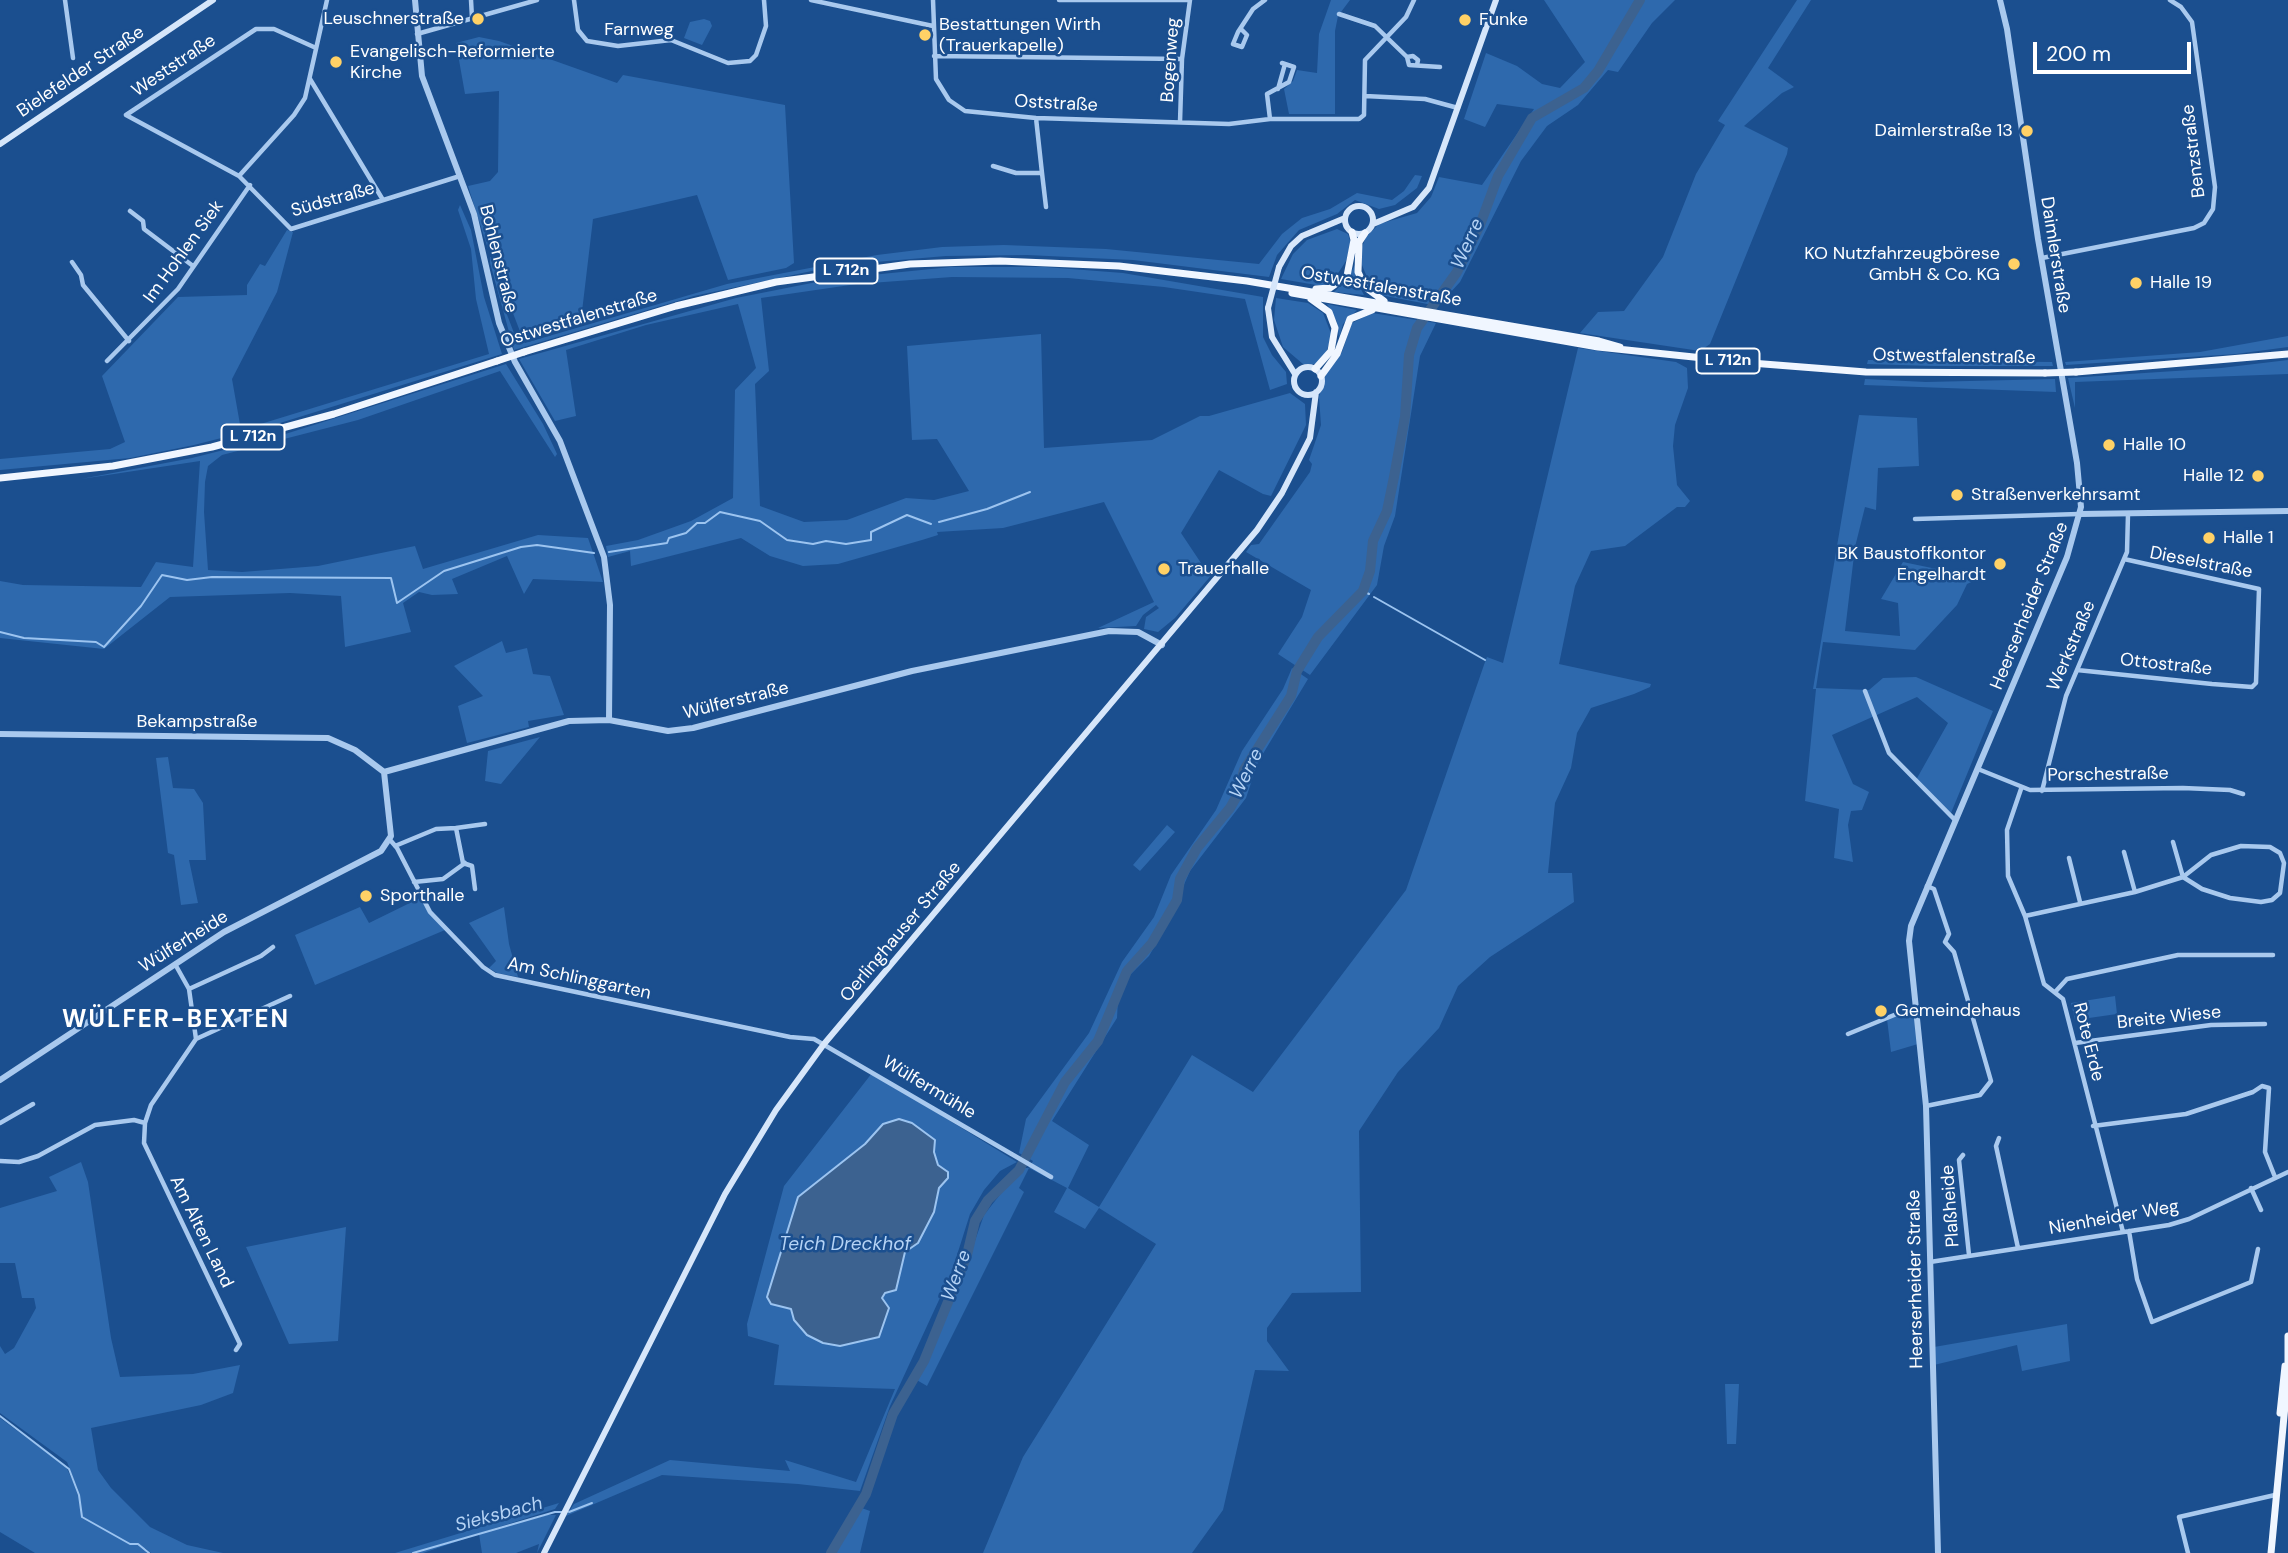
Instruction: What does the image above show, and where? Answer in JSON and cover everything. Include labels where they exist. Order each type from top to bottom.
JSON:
[{"type":"main road","name":"Bielefelder Straße","points":[[0,144],[213,0]]},
{"type":"main road","points":[[1330,224],[1364,233],[1373,224],[1388,216],[1410,209],[1424,196],[1496,0]]},
{"type":"main road","points":[[1314,408],[1295,387],[1295,374],[1272,337],[1268,308],[1279,267],[1291,246],[1302,236],[1345,218],[1355,207],[1367,208],[1372,214],[1373,224]]},
{"type":"main road","points":[[1372,214],[1388,216]]},
{"type":"main road","points":[[1345,218],[1349,229]]},
{"type":"main road","name":"L 712n","points":[[1304,293],[1330,288],[1343,282],[1351,266],[1354,240],[1349,229]]},
{"type":"main road","name":"L 712n","points":[[1364,233],[1357,257],[1360,276],[1365,287],[1394,308]]},
{"type":"main road","name":"Ostwestfalenstraße","points":[[0,478],[113,466],[212,447],[334,414],[601,328],[742,290],[870,268],[948,262],[1048,261],[1178,273],[1598,344],[1866,372],[2076,372],[2288,354]]},
{"type":"main road","points":[[1304,293],[1323,306],[1335,328],[1331,351],[1318,372],[1321,386],[1316,392],[1305,395]]},
{"type":"main road","name":"L 712n","points":[[1318,372],[1337,354],[1350,319],[1364,310],[1394,308]]},
{"type":"main road","points":[[1287,360],[1318,372]]},
{"type":"main road","points":[[1295,374],[1302,368]]},
{"type":"main road","name":"Oerlinghauser Straße","points":[[544,1553],[724,1194],[776,1110],[824,1044],[1162,645],[1276,503],[1310,438],[1316,392]]},
{"type":"main road","points":[[2271,1553],[2288,1336]]},
{"type":"street","points":[[65,0],[72,58]]},
{"type":"street","points":[[239,176],[294,116],[305,98],[327,0]]},
{"type":"street","name":"Bohlenstraße","points":[[415,0],[416,34],[424,82],[479,229],[492,294],[507,344],[556,433],[602,547],[610,605],[609,720]]},
{"type":"street","points":[[471,0],[472,18]]},
{"type":"street","points":[[416,34],[537,0]]},
{"type":"street","name":"Farnweg","points":[[574,0],[578,30],[587,41],[618,46],[671,40],[735,63],[750,61],[761,46],[766,26],[764,0]]},
{"type":"street","points":[[811,0],[933,26]]},
{"type":"street","name":"Oststraße","points":[[933,0],[936,79],[949,100],[965,111],[1036,118],[1229,124],[1270,119],[1359,119],[1364,116],[1365,96]]},
{"type":"street","points":[[1059,0],[1185,0]]},
{"type":"street","name":"Bogenweg","points":[[1180,122],[1185,0]]},
{"type":"street","points":[[1241,29],[1253,9],[1265,0]]},
{"type":"street","points":[[1414,0],[1406,17],[1365,60],[1365,96],[1425,99],[1458,108]]},
{"type":"street","name":"Daimlerstraße","points":[[2000,0],[2007,29],[2080,483],[2080,514]]},
{"type":"street","name":"Benzstraße","points":[[2042,258],[2194,228],[2204,223],[2213,209],[2215,187],[2192,22],[2181,7],[2170,0]]},
{"type":"street","points":[[1339,14],[1376,26],[1407,57],[1409,65],[1440,67]]},
{"type":"street","name":"Weststraße","points":[[239,176],[126,115],[256,29],[274,29],[316,48]]},
{"type":"street","points":[[934,56],[1182,59]]},
{"type":"street","points":[[1270,119],[1267,94],[1277,90],[1289,82],[1294,66],[1284,63],[1277,90]]},
{"type":"street","points":[[310,78],[383,200]]},
{"type":"street","points":[[1036,118],[1046,207]]},
{"type":"street","points":[[993,166],[1016,173],[1042,173]]},
{"type":"street","name":"Südstraße","points":[[239,176],[291,229],[458,177]]},
{"type":"street","name":"Im Hohlen Siek","points":[[107,361],[163,307],[250,185]]},
{"type":"street","points":[[130,211],[143,221],[144,229],[193,266]]},
{"type":"street","points":[[72,262],[81,275],[83,285],[129,341]]},
{"type":"street","name":"Heerserheider Straße","points":[[1938,1553],[1926,1106],[1911,926],[2071,548],[2080,514],[2288,511]]},
{"type":"street","points":[[1915,519],[2080,514]]},
{"type":"street","name":"Werkstraße","points":[[2042,791],[2059,719],[2124,559],[2129,541],[2128,514]]},
{"type":"street","name":"Dieselstraße","points":[[2124,559],[2259,589],[2256,683],[2252,687]]},
{"type":"street","name":"Wülferstraße","points":[[384,772],[569,721],[609,720],[668,731],[693,728],[912,671],[1109,631],[1138,632],[1162,645]]},
{"type":"street","name":"Ottostraße","points":[[2077,670],[2252,687]]},
{"type":"street","points":[[1865,691],[1889,753],[1955,820]]},
{"type":"street","name":"Bekampstraße","points":[[0,734],[328,738],[355,750],[384,772]]},
{"type":"street","name":"Porschestraße","points":[[1978,769],[2021,789],[2042,791],[2183,788],[2230,790],[2243,794]]},
{"type":"street","points":[[384,772],[393,844],[436,829],[485,824]]},
{"type":"street","name":"Rote Erde","points":[[2021,789],[2010,818],[2006,855],[2008,876],[2025,916],[2044,984],[2063,999],[2093,1126],[2151,1322],[2251,1282],[2259,1249]]},
{"type":"street","points":[[456,828],[475,889]]},
{"type":"street","points":[[2025,916],[2135,892],[2183,877],[2211,855],[2230,848],[2270,847],[2284,859],[2280,893],[2268,902],[2220,895],[2202,889],[2183,877],[2174,842]]},
{"type":"street","name":"Am Schlinggarten","points":[[393,844],[430,912],[483,967],[495,975],[790,1037],[814,1039],[824,1044]]},
{"type":"street","name":"Wülferheide","points":[[0,1080],[174,963],[306,888],[372,857],[393,844]]},
{"type":"street","points":[[2124,852],[2135,892]]},
{"type":"street","points":[[2069,858],[2080,902]]},
{"type":"street","points":[[414,882],[443,879],[467,864]]},
{"type":"street","points":[[1926,1106],[1980,1095],[1991,1081],[1954,951],[1945,942],[1949,934],[1934,889],[1927,886]]},
{"type":"street","points":[[189,989],[261,956],[272,947]]},
{"type":"street","points":[[2056,991],[2067,979],[2178,955],[2273,955]]},
{"type":"street","points":[[174,963],[189,989],[196,1040]]},
{"type":"street","points":[[0,1161],[19,1162],[38,1156],[95,1125],[134,1121],[145,1123],[157,1094],[196,1040],[290,996]]},
{"type":"street","points":[[1848,1034],[1916,1006]]},
{"type":"street","name":"Breite Wiese","points":[[2075,1043],[2211,1025],[2265,1024]]},
{"type":"street","name":"Wülfermühle","points":[[824,1044],[1051,1177]]},
{"type":"street","points":[[2093,1126],[2186,1114],[2253,1092],[2262,1086],[2269,1088],[2265,1152],[2276,1177]]},
{"type":"street","points":[[0,1124],[33,1104]]},
{"type":"street","name":"Am Alten Land","points":[[145,1123],[147,1150],[240,1344],[236,1350]]},
{"type":"street","points":[[1999,1138],[1996,1146],[2018,1248]]},
{"type":"street","name":"Plaßheide","points":[[1963,1154],[1959,1160],[1969,1255]]},
{"type":"street","name":"Nienheider Weg","points":[[1930,1262],[2189,1219],[2288,1172]]},
{"type":"street","points":[[2251,1188],[2261,1210]]},
{"type":"street","points":[[2188,1553],[2179,1517],[2275,1495]]},
{"type":"shaded area","points":[[1331,0],[1350,0],[1338,16],[1335,31],[1335,114],[1289,114],[1284,89],[1293,81],[1297,70],[1317,73],[1319,34]]},
{"type":"shaded area","points":[[1544,0],[1675,0],[1652,23],[1618,72],[1608,70],[1578,105],[1547,126],[1521,161],[1460,282],[1438,306],[1380,295],[1371,287],[1362,265],[1362,247],[1366,237],[1379,224],[1417,213],[1431,197],[1439,177],[1482,185],[1534,109],[1497,104],[1485,127],[1464,119],[1486,53],[1517,66],[1542,84],[1560,88],[1585,62]]},
{"type":"shaded area","points":[[1797,0],[1811,0],[1768,68],[1794,87],[1782,93],[1744,126],[1788,148],[1787,154],[1710,344],[1700,351],[1580,333],[1598,312],[1624,311],[1663,257],[1696,174],[1725,125],[1718,121]]},
{"type":"shaded area","points":[[704,19],[710,21],[712,26],[702,45],[684,38],[690,22]]},
{"type":"shaded area","points":[[479,37],[499,41],[617,83],[623,75],[785,105],[794,263],[786,268],[728,280],[697,195],[593,219],[581,320],[536,337],[527,338],[521,334],[506,295],[500,255],[488,249],[468,186],[490,181],[498,172],[499,91],[465,94],[456,43]]},
{"type":"shaded area","points":[[1415,175],[1422,176],[1417,188],[1395,205],[1379,209],[1355,200],[1337,214],[1299,230],[1277,255],[1269,277],[1133,260],[1027,255],[946,256],[840,265],[694,296],[514,350],[490,263],[490,257],[496,259],[506,312],[514,333],[525,343],[727,284],[877,255],[942,247],[1004,245],[1106,249],[1259,264],[1282,234],[1302,218],[1330,209],[1357,193],[1392,200],[1404,191]]},
{"type":"shaded area","points":[[460,205],[471,230],[484,297],[502,354],[280,423],[194,445],[130,458],[0,470],[0,459],[110,449],[125,442],[102,376],[178,297],[247,295],[247,285],[260,264],[265,266],[287,230],[293,232],[277,292],[232,379],[241,430],[489,354],[476,299],[471,249],[458,210]]},
{"type":"shaded area","points":[[1337,229],[1348,234],[1351,244],[1346,261],[1333,281],[1322,286],[1281,279],[1293,254],[1307,240]]},
{"type":"shaded area","points":[[1356,263],[1355,278],[1364,295],[1334,292],[1348,278]]},
{"type":"shaded area","points":[[951,267],[1045,267],[1123,273],[1263,297],[1263,337],[1272,355],[1286,372],[1287,384],[1270,390],[1245,299],[1164,287],[1068,278],[952,277],[857,284],[761,298],[769,371],[755,384],[760,506],[804,522],[847,520],[906,498],[934,500],[969,491],[937,439],[912,440],[907,346],[1041,334],[1044,448],[1152,440],[1200,416],[1209,416],[1290,393],[1305,404],[1306,425],[1271,496],[1219,470],[1181,533],[1201,563],[1214,572],[1175,618],[1158,632],[1144,629],[1146,617],[1159,608],[1156,605],[1143,615],[1136,626],[1098,628],[1154,602],[1104,502],[1003,528],[937,532],[938,535],[838,564],[803,566],[770,556],[741,538],[631,566],[630,551],[608,557],[606,546],[638,540],[691,521],[733,498],[735,390],[756,368],[738,304],[646,325],[566,350],[576,416],[555,421],[519,359],[736,298],[832,279]]},
{"type":"shaded area","points":[[1276,298],[1308,303],[1323,313],[1332,336],[1324,358],[1315,364],[1303,364],[1283,347],[1274,320]]},
{"type":"shaded area","points":[[1327,304],[1357,310],[1343,324],[1339,338],[1337,322]]},
{"type":"shaded area","points":[[1372,313],[1436,323],[1420,356],[1395,516],[1384,546],[1377,585],[1310,675],[1278,654],[1302,617],[1311,590],[1246,552],[1251,545],[1259,544],[1310,472],[1312,464],[1309,460],[1321,425],[1319,397],[1326,373],[1342,352],[1352,323]]},
{"type":"shaded area","points":[[2288,336],[2288,347],[2236,354],[2066,365],[2065,362],[2200,352]]},
{"type":"shaded area","points":[[1578,348],[1676,362],[1687,368],[1688,388],[1675,425],[1673,446],[1677,485],[1690,501],[1685,507],[1677,507],[1625,546],[1591,551],[1575,586],[1559,664],[1651,684],[1634,694],[1591,708],[1577,733],[1571,768],[1555,803],[1548,873],[1572,873],[1574,902],[1490,957],[1458,986],[1439,1028],[1398,1072],[1359,1131],[1361,1292],[1292,1293],[1267,1328],[1267,1341],[1289,1371],[1255,1370],[1223,1510],[1192,1553],[983,1553],[1023,1457],[1156,1244],[1099,1208],[1085,1229],[1054,1212],[1067,1188],[1029,1168],[1033,1161],[1019,1153],[1026,1119],[1089,1033],[1122,962],[1154,917],[1171,875],[1216,810],[1242,751],[1283,689],[1292,668],[1308,679],[1258,762],[1246,798],[1190,871],[1164,930],[1149,956],[1129,976],[1118,1000],[1117,1018],[1052,1121],[1089,1145],[1068,1188],[1099,1207],[1192,1055],[1253,1092],[1406,890],[1487,657],[1503,663]]},
{"type":"shaded area","points":[[1868,360],[2052,362],[2053,366],[1867,364]]},
{"type":"shaded area","points":[[2288,360],[2288,374],[2075,382],[2075,408],[2068,378],[2221,368]]},
{"type":"shaded area","points":[[506,364],[543,424],[557,454],[555,457],[500,371],[358,420],[222,455],[208,466],[205,482],[208,570],[242,572],[318,566],[415,546],[423,569],[538,535],[588,538],[603,582],[533,579],[524,594],[507,556],[452,579],[458,594],[432,595],[419,592],[403,603],[411,632],[345,647],[341,596],[290,593],[170,597],[104,649],[0,638],[0,581],[23,585],[141,587],[156,562],[193,567],[200,461],[81,479],[192,458],[279,436]]},
{"type":"shaded area","points":[[1865,379],[1926,382],[2055,379],[2056,392],[1864,385]]},
{"type":"shaded area","points":[[1859,415],[1917,418],[1919,466],[1878,468],[1876,510],[1865,507],[1855,547],[1845,631],[1900,636],[1898,603],[1881,599],[1903,562],[1980,578],[1967,584],[1957,605],[1915,650],[1823,642],[1816,688],[1869,690],[1883,678],[1916,677],[1993,711],[1951,813],[1916,780],[1948,723],[1917,697],[1832,735],[1853,784],[1869,792],[1862,810],[1851,811],[1848,825],[1853,862],[1834,858],[1839,809],[1805,801],[1816,689],[1813,689]]},
{"type":"shaded area","points":[[502,641],[506,653],[527,648],[533,674],[550,676],[564,715],[528,721],[529,727],[467,743],[458,706],[483,696],[454,666]]},
{"type":"shaded area","points":[[540,737],[501,784],[485,781],[488,751]]},
{"type":"shaded area","points":[[168,757],[173,788],[194,789],[203,803],[206,860],[189,860],[198,903],[181,905],[174,855],[168,853],[156,758]]},
{"type":"shaded area","points":[[1167,825],[1175,832],[1140,871],[1133,865]]},
{"type":"shaded area","points":[[420,898],[445,930],[315,985],[295,935],[360,907],[369,923]]},
{"type":"shaded area","points":[[504,907],[509,944],[518,977],[497,973],[489,968],[496,961],[469,923]]},
{"type":"shaded area","points":[[2115,996],[2117,1014],[2075,1020],[2071,1003]]},
{"type":"shaded area","points":[[1913,1008],[1918,1044],[1891,1052],[1887,1019]]},
{"type":"shaded area","points":[[872,1073],[1017,1162],[1000,1171],[984,1190],[970,1214],[951,1274],[890,1406],[860,1491],[662,1475],[566,1516],[574,1504],[670,1460],[790,1471],[785,1460],[856,1482],[895,1389],[774,1385],[779,1345],[748,1336],[747,1324],[784,1186]],"holes":[[[912,1123],[934,1140],[938,1165],[948,1172],[939,1188],[934,1212],[918,1243],[905,1252],[901,1268],[882,1298],[879,1337],[840,1346],[823,1343],[807,1335],[794,1320],[791,1309],[767,1297],[798,1197],[865,1144],[884,1124]]]},
{"type":"shaded area","points":[[81,1162],[88,1182],[111,1338],[120,1377],[193,1374],[240,1365],[233,1393],[201,1405],[91,1428],[98,1470],[111,1488],[150,1527],[187,1545],[223,1553],[151,1553],[145,1548],[147,1553],[35,1553],[0,1532],[0,1418],[66,1467],[80,1495],[67,1462],[0,1413],[0,1346],[5,1354],[14,1348],[36,1308],[34,1298],[22,1298],[15,1263],[0,1263],[0,1208],[57,1191],[49,1177]]},
{"type":"shaded area","points":[[1025,1168],[1029,1168],[1019,1188],[1024,1192],[927,1386],[915,1379],[964,1272],[984,1215],[1013,1178]]},
{"type":"shaded area","points":[[346,1227],[338,1341],[289,1344],[246,1247]]},
{"type":"shaded area","points":[[2067,1324],[2070,1361],[2022,1371],[2017,1345],[1934,1365],[1934,1347]]},
{"type":"shaded area","points":[[1725,1384],[1739,1384],[1736,1444],[1727,1444]]},
{"type":"shaded area","points":[[559,1503],[555,1509],[480,1533],[556,1515],[537,1553],[539,1544],[516,1553],[482,1553],[479,1534],[423,1553],[395,1553]]},
{"type":"shaded area","points":[[856,1506],[870,1511],[860,1553],[831,1553]]},
{"type":"water","name":"Teich Dreckhof","points":[[899,1119],[912,1123],[935,1140],[934,1152],[938,1165],[948,1172],[948,1178],[939,1188],[934,1212],[918,1243],[905,1252],[896,1290],[885,1293],[882,1298],[889,1308],[879,1337],[840,1346],[823,1343],[807,1335],[794,1320],[791,1309],[771,1304],[767,1297],[798,1197],[865,1144],[883,1124]]},
{"type":"waterway","name":"Werre","points":[[831,1553],[866,1494],[893,1414],[924,1361],[967,1255],[975,1221],[988,1200],[1019,1170],[1065,1082],[1098,1041],[1127,971],[1152,943],[1177,900],[1180,879],[1197,848],[1238,794],[1244,770],[1291,696],[1297,671],[1318,637],[1363,591],[1370,571],[1373,541],[1387,511],[1394,477],[1405,417],[1409,355],[1417,328],[1457,272],[1480,225],[1498,176],[1532,118],[1584,88],[1598,71],[1640,0]]},
{"type":"waterway","points":[[939,522],[987,509],[1030,492]]},
{"type":"waterway","points":[[609,552],[667,543],[669,538],[686,533],[697,523],[705,523],[720,512],[760,521],[787,540],[813,544],[826,541],[846,544],[871,540],[871,532],[907,515],[931,524]]},
{"type":"waterway","points":[[0,632],[24,638],[96,642],[104,647],[141,606],[162,575],[187,580],[212,577],[391,578],[397,603],[444,571],[521,547],[537,545],[594,553]]},
{"type":"waterway","name":"Werre","points":[[1363,591],[1369,594]]},
{"type":"waterway","points":[[1374,597],[1485,660]]},
{"type":"waterway","name":"Sieksbach","points":[[0,1416],[69,1469],[79,1495],[82,1517],[130,1544],[138,1544],[149,1553]]},
{"type":"waterway","name":"Sieksbach","points":[[569,1512],[592,1503]]},
{"type":"waterway","name":"Sieksbach","points":[[413,1553],[555,1512],[563,1512]]},
{"type":"place","name":"Leuschnerstraße","points":[[478,19]]},
{"type":"place","name":"Funke","points":[[1465,20]]},
{"type":"place","name":"Bestattungen Wirth (Trauerkapelle)","points":[[925,35]]},
{"type":"place","name":"Evangelisch-Reformierte Kirche","points":[[336,62]]},
{"type":"place","name":"Daimlerstraße 13","points":[[2027,131]]},
{"type":"place","name":"KO Nutzfahrzeugbörese GmbH & Co. KG","points":[[2014,264]]},
{"type":"place","name":"Halle 19","points":[[2136,283]]},
{"type":"place","name":"Halle 10","points":[[2109,445]]},
{"type":"place","name":"Halle 12","points":[[2258,476]]},
{"type":"place","name":"Straßenverkehrsamt","points":[[1957,495]]},
{"type":"place","name":"Halle 1","points":[[2209,538]]},
{"type":"place","name":"BK Baustoffkontor Engelhardt","points":[[2000,564]]},
{"type":"place","name":"Trauerhalle","points":[[1164,569]]},
{"type":"place","name":"Sporthalle","points":[[366,896]]},
{"type":"place","name":"Gemeindehaus","points":[[1881,1011]]},
{"type":"district","name":"WÜLFER-BEXTEN","points":[[176,1021]]}]
